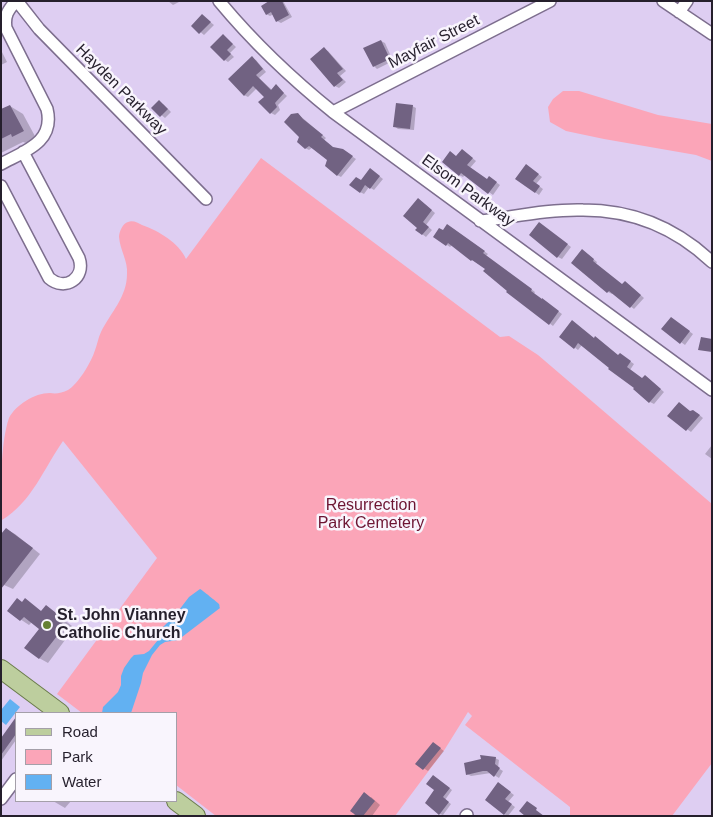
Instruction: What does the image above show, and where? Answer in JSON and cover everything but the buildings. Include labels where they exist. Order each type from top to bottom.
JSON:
[{"type":"main road","points":[[1,669],[59,712]]},
{"type":"street","points":[[1,164],[37,144],[46,134],[49,123],[47,109],[6,28],[6,15],[16,1]]},
{"type":"street","name":"Hayden Parkway","points":[[16,1],[43,34],[206,199]]},
{"type":"street","name":"Mayfair Street","points":[[333,112],[550,1]]},
{"type":"street","points":[[663,1],[712,34]]},
{"type":"street","points":[[679,12],[687,1]]},
{"type":"street","name":"Elsom Parkway","points":[[222,2],[289,74],[333,112],[712,390]]},
{"type":"street","points":[[1,186],[49,278],[59,284],[75,280],[81,270],[79,258],[23,152]]},
{"type":"street","points":[[480,221],[556,212],[599,210],[632,216],[661,227],[676,234],[712,262]]},
{"type":"street","points":[[1,799],[15,780]]},
{"type":"green space","points":[[563,91],[579,91],[658,115],[712,124],[712,161],[696,155],[566,131],[550,122],[548,107],[553,99]]},
{"type":"green space","name":"Resurrection Park Cemetery","points":[[261,158],[500,337],[509,336],[538,355],[712,504],[712,763],[672,816],[570,816],[570,807],[465,725],[472,716],[468,712],[445,749],[395,816],[216,816],[178,787],[178,712],[81,712],[57,694],[157,558],[63,441],[37,484],[22,504],[1,520],[4,441],[9,418],[16,409],[32,397],[68,390],[80,379],[87,368],[101,332],[124,290],[127,269],[119,237],[124,224],[130,221],[135,222],[162,234],[179,248],[186,259]]},
{"type":"water","points":[[200,589],[219,604],[220,608],[178,640],[165,642],[160,645],[152,655],[143,673],[131,712],[102,712],[103,707],[118,692],[124,668],[131,658],[134,655],[144,654],[149,651],[158,640],[162,628],[189,597]]},
{"type":"water","points":[[10,699],[20,707],[6,725],[1,721],[1,710]]},
{"type":"place","name":"St. John Vianney Catholic Church","points":[[47,625]]}]
